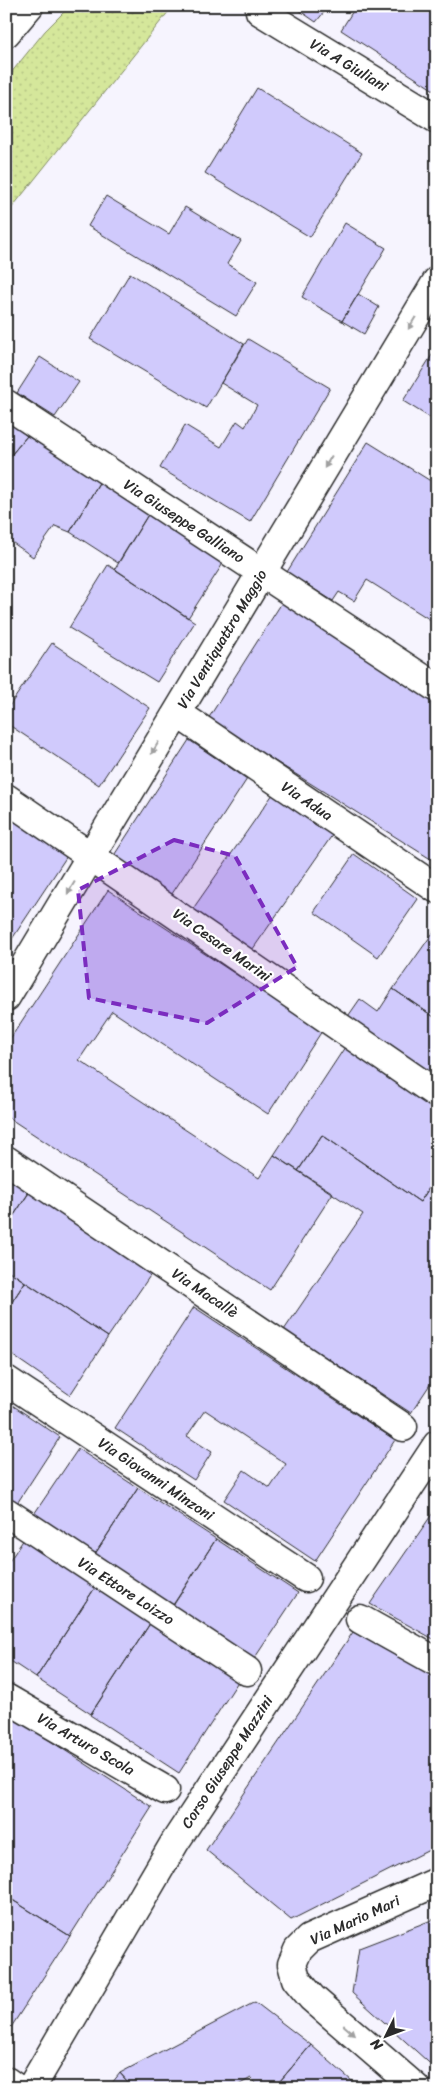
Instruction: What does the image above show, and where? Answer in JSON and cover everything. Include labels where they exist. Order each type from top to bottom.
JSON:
[{"type":"street","points":[[6,33],[29,6]]},
{"type":"street","name":"Via A Giuliani","points":[[260,11],[437,119]]},
{"type":"street","name":"Via Ventiquattro Maggio","points":[[8,987],[262,572],[437,281]]},
{"type":"street","name":"Via Giuseppe Galliano","points":[[6,404],[437,688]]},
{"type":"street","name":"Via Adua","points":[[176,713],[437,889]]},
{"type":"street","name":"Via Cesare Marini","points":[[6,798],[437,1094]]},
{"type":"street","name":"Via Macallè","points":[[6,1160],[403,1426]]},
{"type":"street","name":"Via Giovanni Minzoni","points":[[6,1380],[306,1578]]},
{"type":"street","name":"Corso Giuseppe Mazzini","points":[[30,2088],[175,1842],[437,1445]]},
{"type":"street","name":"Via Ettore Loizzo","points":[[6,1512],[247,1671]]},
{"type":"street","points":[[360,1619],[437,1662]]},
{"type":"street","name":"Via Arturo Scola","points":[[6,1698],[165,1790]]},
{"type":"street","name":"Via Mario Mari","points":[[416,2088],[312,1998],[296,1980],[292,1964],[298,1950],[309,1939],[437,1882]]},
{"type":"street","points":[[6,2081],[16,2088]]},
{"type":"highlighted area","points":[[174,840],[235,856],[297,967],[207,1023],[89,998],[78,890]]},
{"type":"green space","points":[[70,6],[173,6],[6,215],[6,79],[45,31]]},
{"type":"building","points":[[293,6],[329,6],[316,22]]},
{"type":"building","points":[[356,6],[437,6],[437,92],[341,30]]},
{"type":"building","points":[[257,88],[362,153],[310,237],[205,173]]},
{"type":"building","points":[[106,196],[169,234],[185,207],[241,241],[227,264],[257,282],[236,316],[88,226]]},
{"type":"building","points":[[345,223],[386,248],[342,321],[302,297]]},
{"type":"building","points":[[130,273],[244,344],[206,408],[90,339]]},
{"type":"building","points":[[358,294],[379,307],[364,334],[342,321]]},
{"type":"building","points":[[248,339],[330,388],[250,522],[160,468],[185,425],[221,447],[237,421],[245,427],[257,405],[221,383]]},
{"type":"building","points":[[437,347],[437,422],[403,401]]},
{"type":"building","points":[[40,357],[79,382],[55,417],[17,393]]},
{"type":"building","points":[[6,420],[27,436],[6,461]]},
{"type":"building","points":[[27,436],[100,481],[70,532],[55,526],[33,557],[6,538],[6,461]]},
{"type":"building","points":[[368,442],[437,485],[437,624],[367,580],[354,601],[339,592],[333,601],[287,572]]},
{"type":"building","points":[[100,481],[149,513],[118,563],[70,532]]},
{"type":"building","points":[[149,513],[224,562],[188,618],[115,569]]},
{"type":"building","points":[[108,565],[195,622],[157,682],[69,628]]},
{"type":"building","points":[[283,601],[437,698],[437,863],[208,719]]},
{"type":"building","points":[[52,643],[150,708],[99,785],[6,723],[6,711]]},
{"type":"building","points":[[189,740],[247,779],[168,900],[111,860]]},
{"type":"building","points":[[273,794],[333,834],[248,956],[190,913]]},
{"type":"building","points":[[6,815],[67,856],[6,948]]},
{"type":"building","points":[[354,854],[418,899],[378,957],[314,912]]},
{"type":"building","points":[[108,890],[322,1031],[268,1114],[112,1011],[79,1060],[259,1178],[274,1155],[333,1193],[270,1290],[6,1116],[6,1045]]},
{"type":"building","points":[[437,927],[437,1019],[393,989]]},
{"type":"building","points":[[393,989],[437,1019],[437,1084],[344,1022],[360,999],[378,1012]]},
{"type":"building","points":[[345,1047],[437,1108],[437,1176],[420,1202],[322,1135],[298,1171],[274,1155]]},
{"type":"building","points":[[322,1135],[420,1202],[437,1176],[437,1374],[411,1413],[284,1330],[363,1214],[298,1171]]},
{"type":"building","points":[[6,1165],[35,1184],[6,1227]]},
{"type":"building","points":[[34,1185],[156,1267],[108,1337],[6,1269],[6,1227]]},
{"type":"building","points":[[6,1269],[25,1282],[6,1311]]},
{"type":"building","points":[[25,1282],[108,1337],[70,1395],[6,1351],[6,1311]]},
{"type":"building","points":[[194,1307],[395,1440],[315,1561],[224,1500],[244,1470],[270,1488],[286,1464],[205,1410],[187,1436],[212,1452],[194,1480],[115,1428]]},
{"type":"building","points":[[6,1401],[60,1437],[16,1505],[6,1499]]},
{"type":"building","points":[[78,1449],[138,1488],[93,1557],[32,1517]]},
{"type":"building","points":[[138,1488],[216,1539],[171,1608],[93,1557]]},
{"type":"building","points":[[437,1507],[437,1641],[370,1604]]},
{"type":"building","points":[[24,1539],[96,1586],[36,1678],[6,1658],[6,1566]]},
{"type":"building","points":[[216,1539],[298,1593],[252,1662],[171,1609]]},
{"type":"building","points":[[96,1586],[151,1622],[91,1714],[36,1678]]},
{"type":"building","points":[[151,1622],[239,1680],[179,1773],[90,1715]]},
{"type":"building","points":[[353,1632],[437,1678],[437,1846],[291,1920],[206,1850]]},
{"type":"building","points":[[9,1714],[152,1807],[70,1936],[6,1896],[6,1718]]},
{"type":"building","points":[[6,1896],[70,1936],[6,2035]]},
{"type":"building","points":[[437,1918],[437,2070],[352,1993],[359,1948]]},
{"type":"building","points":[[255,2002],[311,2045],[274,2088],[261,2088],[251,2078],[233,2088],[133,2088],[120,2073]]},
{"type":"building","points":[[311,2045],[360,2088],[274,2088]]},
{"type":"building","points":[[120,2073],[133,2088],[108,2088]]}]
